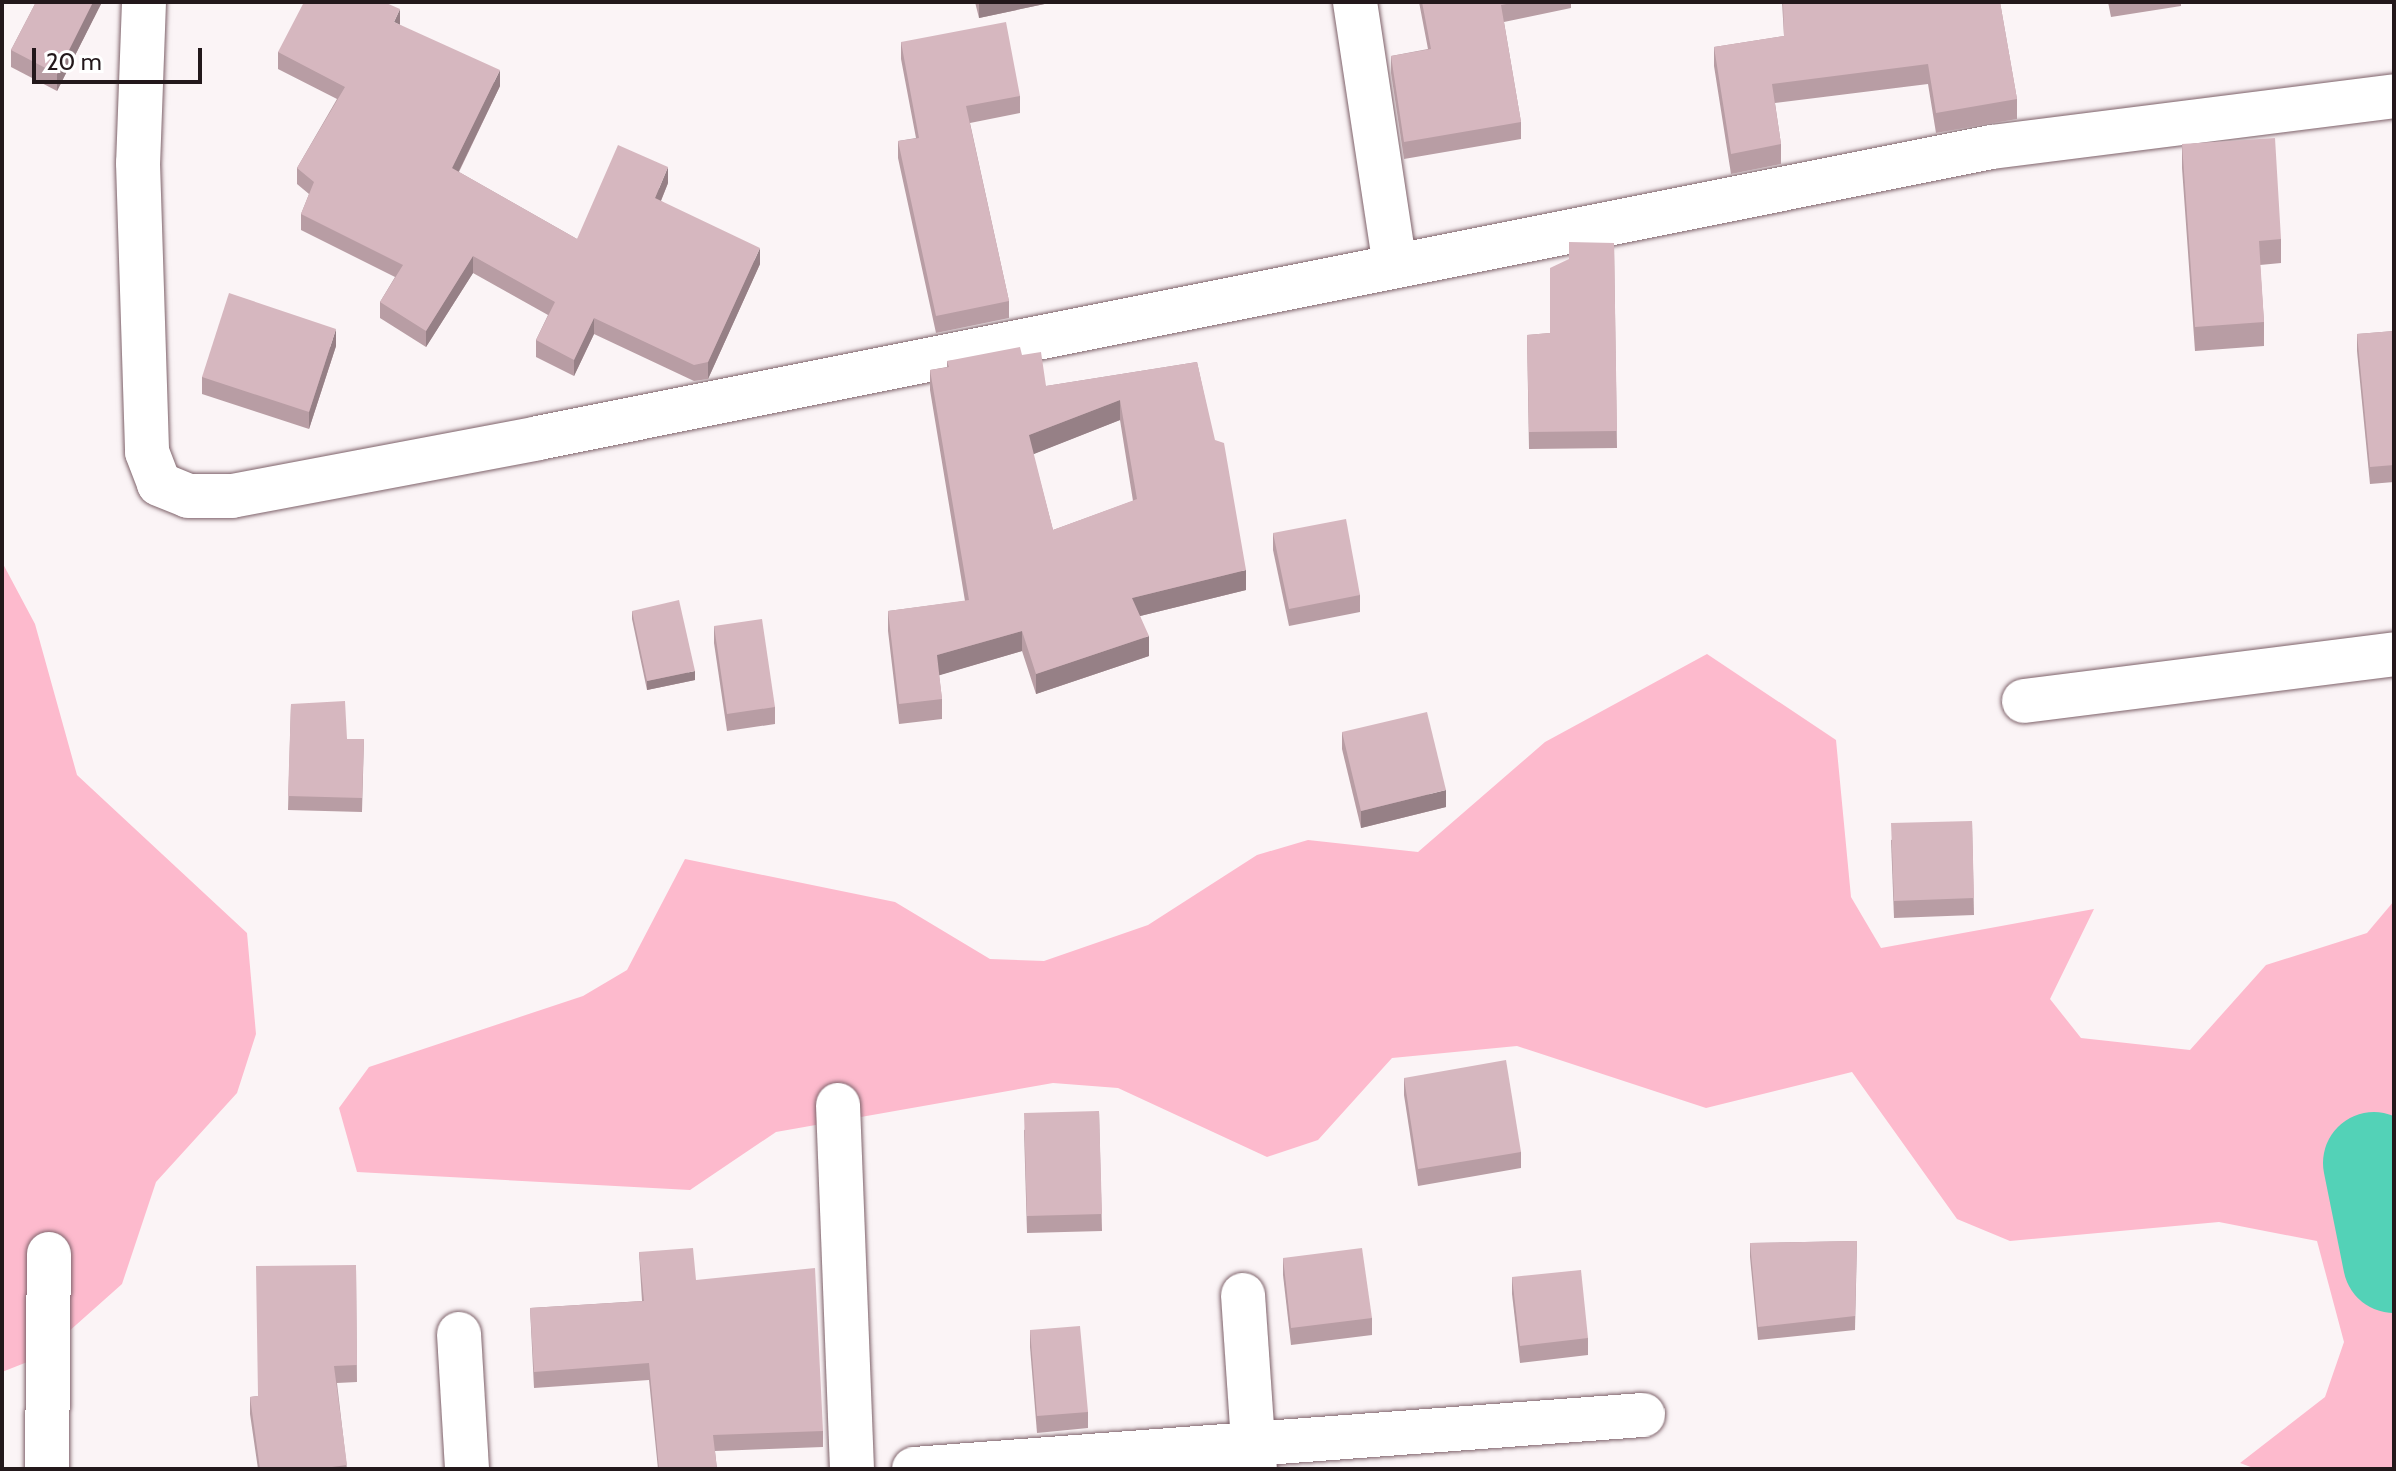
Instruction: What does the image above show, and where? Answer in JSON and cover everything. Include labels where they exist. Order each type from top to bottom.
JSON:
[{"type":"street","points":[[144,2],[138,163],[147,452],[159,484],[188,496],[232,496],[461,453],[1992,147],[2394,96]]},
{"type":"street","points":[[1355,2],[1395,265]]},
{"type":"street","points":[[2024,701],[2394,654]]},
{"type":"street","points":[[838,1105],[852,1469]]},
{"type":"street","points":[[47,1469],[49,1254]]},
{"type":"street","points":[[1243,1295],[1254,1455]]},
{"type":"street","points":[[459,1334],[467,1469]]},
{"type":"street","points":[[914,1469],[1254,1455],[1643,1415]]},
{"type":"shaded area","points":[[2,562],[35,624],[77,775],[247,933],[256,1034],[237,1093],[156,1182],[122,1284],[40,1357],[2,1372]]},
{"type":"shaded area","points":[[1707,654],[1836,740],[1851,897],[1881,948],[2094,909],[2050,999],[2081,1038],[2190,1050],[2266,965],[2367,933],[2394,901],[2394,1469],[2256,1469],[2240,1463],[2325,1397],[2344,1342],[2317,1241],[2219,1222],[2010,1241],[1957,1219],[1852,1072],[1706,1108],[1517,1046],[1392,1058],[1318,1140],[1267,1157],[1118,1088],[1053,1083],[776,1132],[690,1190],[357,1172],[339,1108],[369,1067],[583,996],[627,970],[685,859],[895,902],[990,959],[1044,961],[1148,925],[1257,855],[1308,840],[1418,852],[1545,742]]},
{"type":"building","points":[[36,2],[93,2],[57,74],[11,50]]},
{"type":"building","points":[[304,2],[384,2],[400,9],[394,22],[500,70],[452,168],[577,239],[618,145],[668,167],[655,198],[760,248],[708,362],[694,365],[594,318],[574,360],[536,340],[555,302],[473,256],[426,331],[380,302],[403,265],[301,214],[314,182],[297,168],[345,87],[278,52]]},
{"type":"building","points":[[1422,2],[1517,2],[1501,5],[1521,122],[1404,142],[1391,56],[1431,49]]},
{"type":"building","points":[[1783,2],[2000,2],[2017,99],[1936,113],[1928,64],[1772,84],[1781,144],[1731,154],[1714,47],[1784,36]]},
{"type":"building","points":[[1006,22],[1020,96],[966,106],[1009,301],[936,316],[898,141],[919,138],[901,42]]},
{"type":"building","points":[[2275,138],[2281,239],[2259,241],[2264,322],[2195,327],[2182,144]]},
{"type":"building","points":[[1569,242],[1614,243],[1617,431],[1529,432],[1527,335],[1550,333],[1550,268],[1569,259]]},
{"type":"building","points":[[229,293],[336,329],[309,412],[202,377]]},
{"type":"building","points":[[2394,331],[2394,465],[2370,467],[2357,334]]},
{"type":"building","points":[[1020,347],[1022,355],[1041,352],[1046,386],[1197,362],[1215,440],[1224,443],[1246,570],[1132,598],[1149,636],[1036,674],[1022,631],[937,655],[942,699],[899,704],[888,611],[969,600],[930,370],[949,367],[947,361]],"holes":[[[1120,400],[1137,499],[1053,530],[1029,435]]]},
{"type":"building","points":[[1346,519],[1360,595],[1289,609],[1273,533]]},
{"type":"building","points":[[679,600],[695,671],[647,681],[632,611]]},
{"type":"building","points":[[762,619],[775,707],[727,714],[714,626]]},
{"type":"building","points":[[345,701],[347,739],[364,739],[362,798],[288,796],[291,704]]},
{"type":"building","points":[[1427,712],[1446,790],[1361,811],[1342,732]]},
{"type":"building","points":[[1972,821],[1974,898],[1894,901],[1891,823]]},
{"type":"building","points":[[1506,1060],[1521,1152],[1418,1169],[1404,1078]]},
{"type":"building","points":[[1099,1111],[1102,1214],[1027,1216],[1024,1113]]},
{"type":"building","points":[[1857,1241],[1855,1316],[1758,1327],[1750,1243]]},
{"type":"building","points":[[693,1248],[696,1280],[815,1268],[823,1431],[713,1435],[717,1469],[659,1469],[649,1363],[534,1372],[530,1308],[644,1301],[639,1252]]},
{"type":"building","points":[[1362,1248],[1372,1318],[1291,1328],[1283,1258]]},
{"type":"building","points":[[356,1265],[357,1365],[334,1366],[347,1465],[317,1469],[260,1469],[250,1397],[258,1396],[256,1266]]},
{"type":"building","points":[[1581,1270],[1588,1338],[1520,1346],[1512,1277]]},
{"type":"building","points":[[1080,1326],[1088,1412],[1037,1416],[1030,1330]]},
{"type":"waterway","points":[[2374,1163],[2394,1262]]}]
